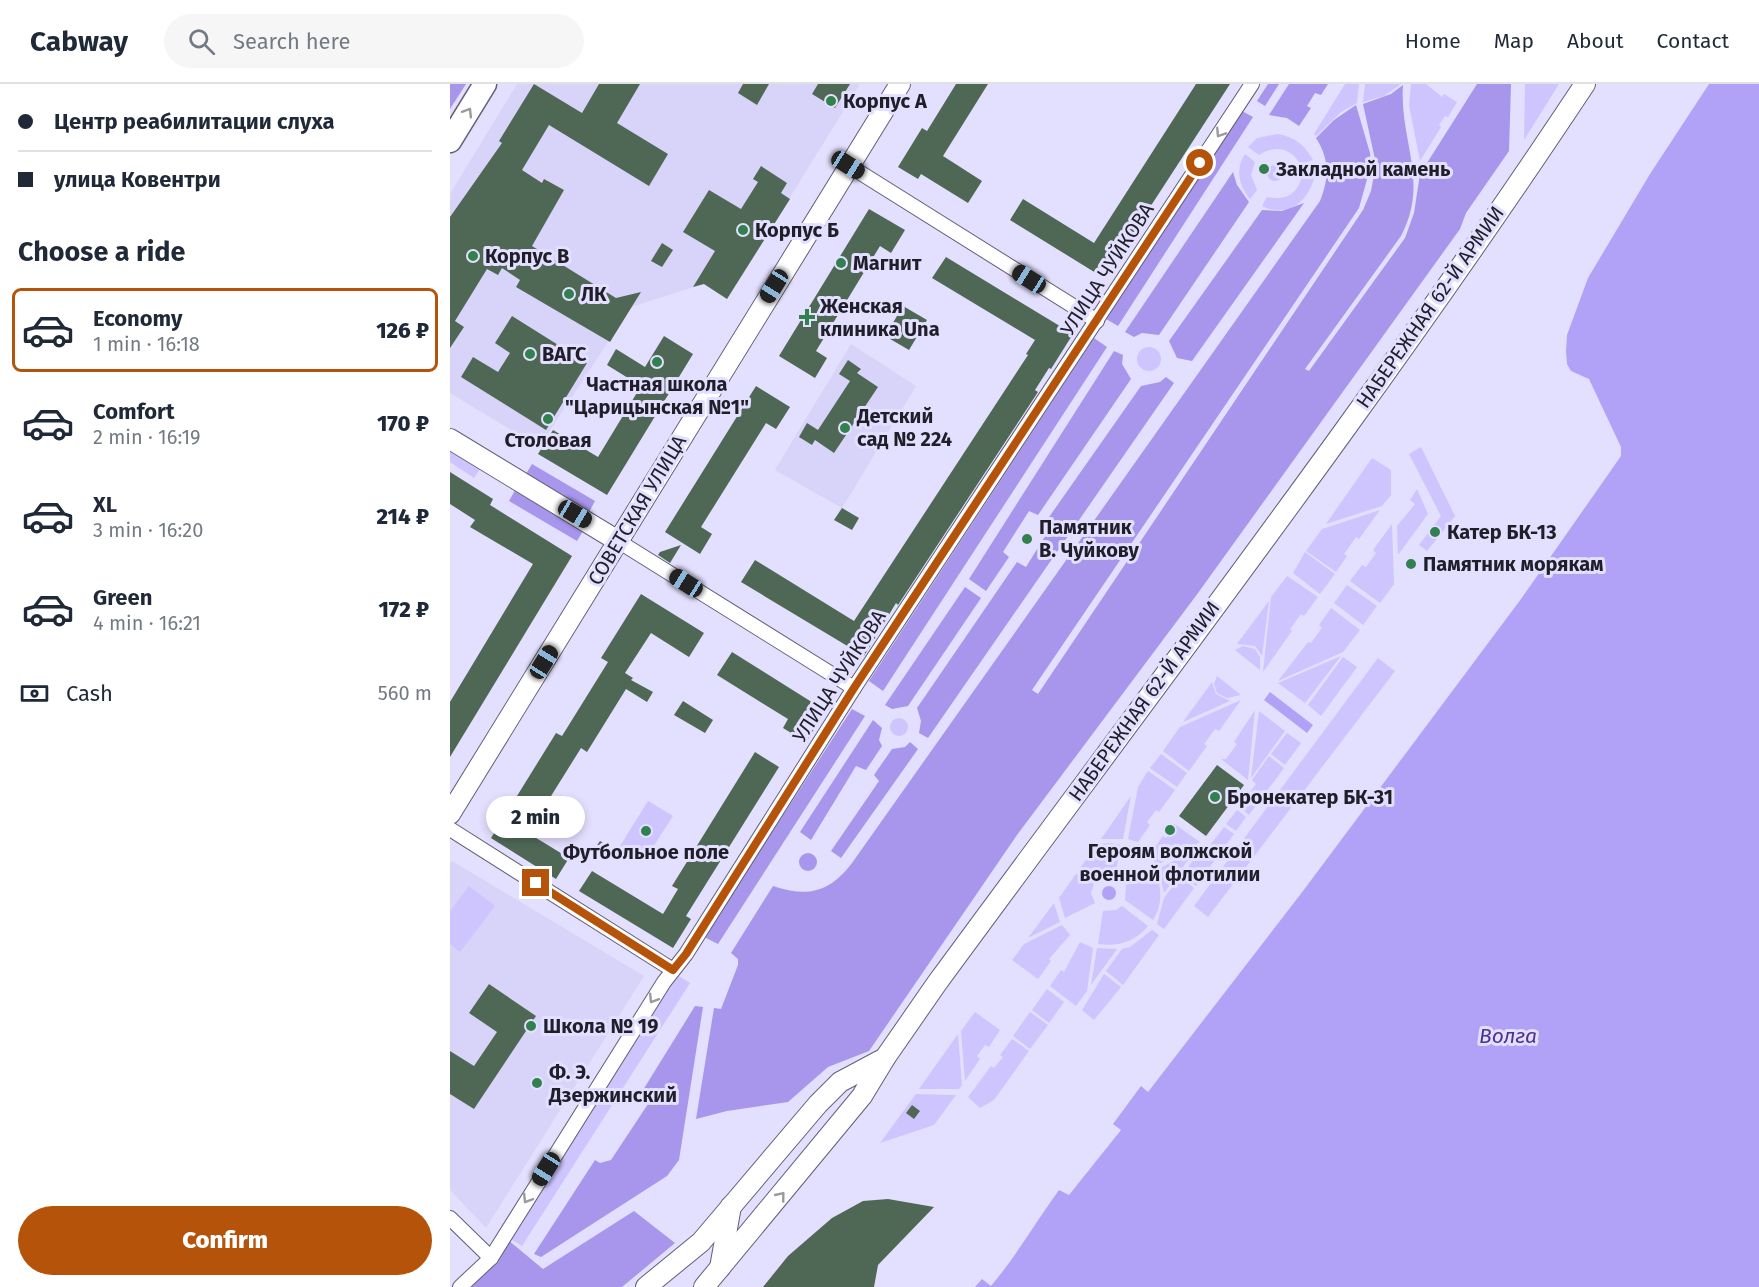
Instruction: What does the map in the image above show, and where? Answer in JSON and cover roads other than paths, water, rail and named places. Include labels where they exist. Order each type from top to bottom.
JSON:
[{"type":"main road","points":[[450,141],[485,84]]},
{"type":"main road","name":"СОВЕТСКАЯ УЛИЦА","points":[[450,814],[900,84]]},
{"type":"main road","name":"НАБЕРЕЖНАЯ 62-Й АРМИИ","points":[[653,1282],[700,1242],[818,1104],[840,1082],[885,1058],[1371,390],[1585,84]]},
{"type":"main road","points":[[450,439],[618,541]]},
{"type":"main road","points":[[704,1287],[720,1271],[862,1096],[885,1058]]},
{"type":"main road","points":[[818,1104],[838,1094],[846,1098],[847,1107],[843,1119]]},
{"type":"main road","points":[[720,1271],[731,1206]]},
{"type":"main road","points":[[700,1242],[758,1224]]},
{"type":"street","name":"УЛИЦА ЧУЙКОВА","points":[[460,1287],[491,1258],[854,688],[1252,84]]},
{"type":"street","points":[[848,165],[1097,321]]},
{"type":"street","points":[[618,541],[854,688]]},
{"type":"street","points":[[450,829],[673,970]]},
{"type":"street","points":[[450,1218],[491,1258]]},
{"type":"water","name":"Волга","points":[[1709,84],[1759,84],[1759,1287],[975,1287],[982,1279],[991,1286],[1059,1190],[1069,1195],[1121,1130],[1113,1124],[1141,1086],[1148,1092],[1303,891],[1521,599],[1621,456],[1621,447],[1589,379],[1571,371],[1567,364],[1567,335],[1588,278],[1650,174]]},
{"type":"water","points":[[1270,692],[1313,725],[1307,733],[1264,700]]},
{"type":"water","points":[[1106,886],[1112,886],[1116,893],[1112,900],[1106,900],[1102,896],[1102,890]]},
{"type":"place","name":"Корпус А","points":[[831,101]]},
{"type":"place","name":"Закладной камень","points":[[1264,169]]},
{"type":"place","name":"Корпус Б","points":[[743,230]]},
{"type":"place","name":"Корпус В","points":[[473,256]]},
{"type":"place","name":"Магнит","points":[[841,263]]},
{"type":"place","name":"ЛК","points":[[569,294]]},
{"type":"place","name":"Женская клиника Una","points":[[807,317]]},
{"type":"place","name":"ВАГС","points":[[530,354]]},
{"type":"place","name":"Частная школа \"Царицынская №1\"","points":[[657,362]]},
{"type":"place","name":"Столовая","points":[[548,419]]},
{"type":"place","name":"Детский сад № 224","points":[[845,428]]},
{"type":"place","name":"Катер БК-13","points":[[1435,532]]},
{"type":"place","name":"Памятник В. Чуйкову","points":[[1027,539]]},
{"type":"place","name":"Памятник морякам","points":[[1411,564]]},
{"type":"place","name":"Бронекатер БК-31","points":[[1215,797]]},
{"type":"place","name":"Героям волжской военной флотилии","points":[[1170,830]]},
{"type":"place","name":"Футбольное поле","points":[[646,831]]},
{"type":"place","name":"Школа № 19","points":[[531,1026]]},
{"type":"place","name":"Ф. Э. Дзержинский","points":[[537,1083]]}]
